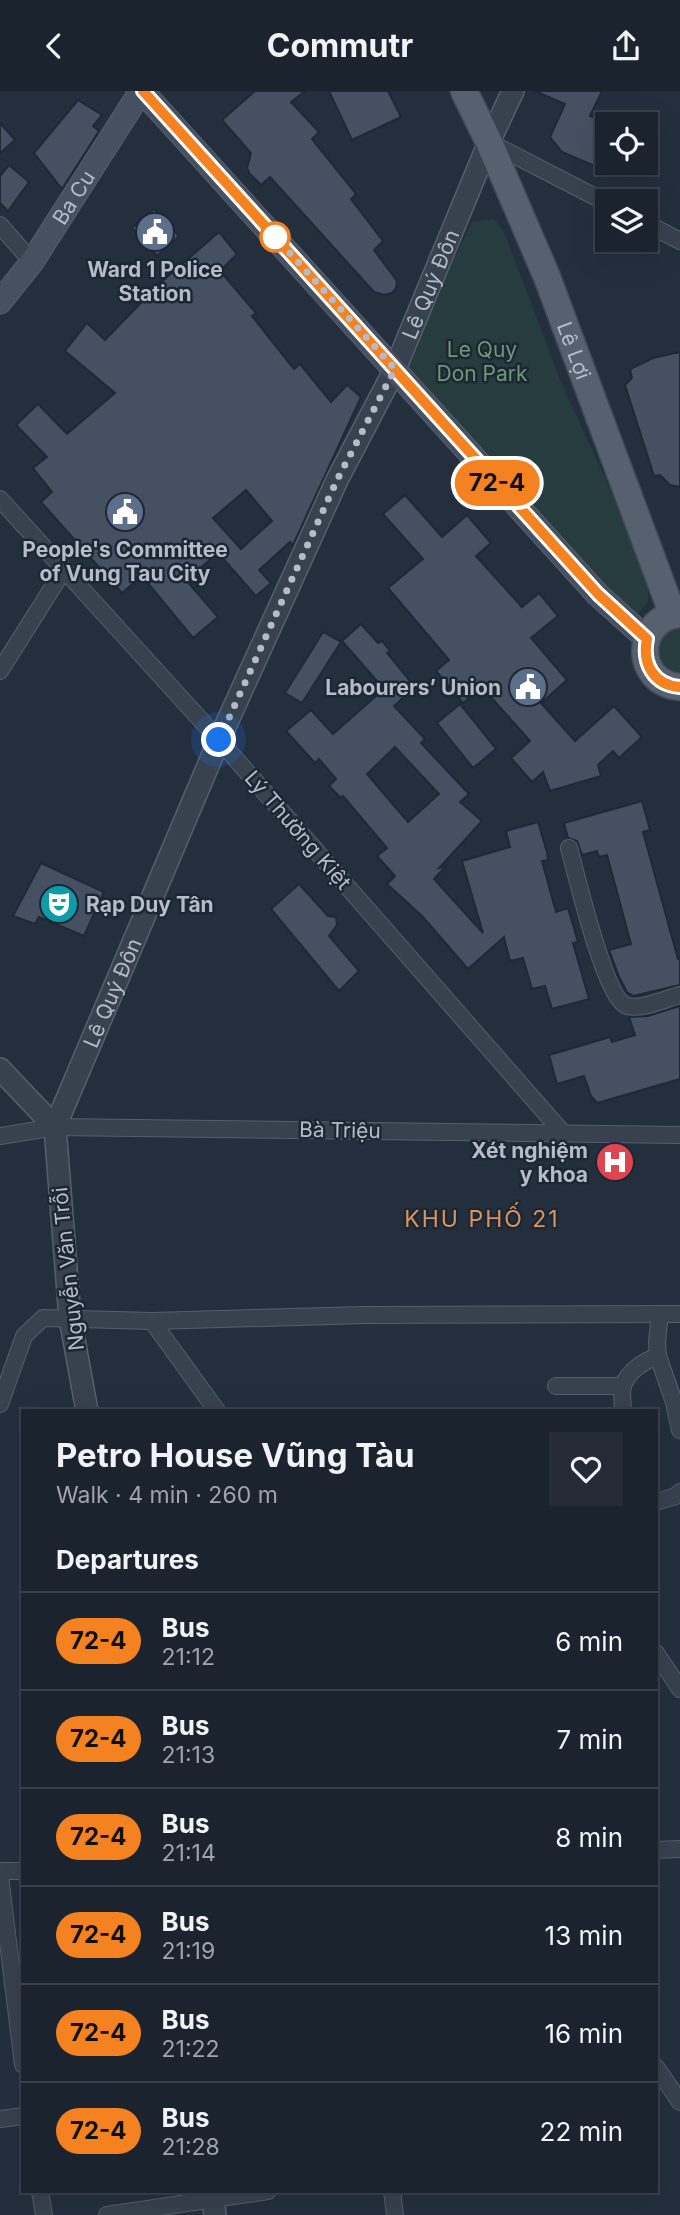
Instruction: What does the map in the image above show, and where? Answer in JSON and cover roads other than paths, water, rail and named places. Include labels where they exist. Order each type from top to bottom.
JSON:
[{"type":"main road","name":"Ba Cu","points":[[0,302],[32,262],[142,91]]},
{"type":"main road","points":[[142,91],[598,594],[647,639]]},
{"type":"main road","name":"Lê Lợi","points":[[464,91],[547,277],[676,615]]},
{"type":"main road","points":[[676,615],[661,620],[652,628],[644,651],[652,674],[661,682],[680,687]]},
{"type":"street","name":"Lê Quý Đôn","points":[[55,1127],[219,740],[337,480],[395,369],[489,142],[513,91]]},
{"type":"street","points":[[489,142],[595,197]]},
{"type":"street","points":[[0,225],[32,262]]},
{"type":"street","points":[[658,229],[680,241]]},
{"type":"street","name":"Lý Thường Kiệt","points":[[0,499],[219,740],[563,1133]]},
{"type":"street","points":[[0,671],[63,571]]},
{"type":"street","points":[[569,848],[608,980],[620,1002],[626,1006],[635,1006],[680,995]]},
{"type":"street","points":[[0,1069],[55,1127]]},
{"type":"street","name":"Bà Triệu","points":[[0,1136],[55,1127],[680,1135]]},
{"type":"street","name":"Nguyễn Văn Trỗi","points":[[55,1127],[71,1318],[87,1409]]},
{"type":"street","points":[[660,1314],[658,1356],[674,1402],[680,1430]]},
{"type":"street","points":[[0,1404],[24,1336],[43,1318],[152,1321],[378,1315],[680,1314]]},
{"type":"street","points":[[152,1321],[216,1409]]},
{"type":"street","points":[[623,1409],[623,1386],[635,1368],[658,1356]]},
{"type":"street","points":[[556,1386],[623,1386]]},
{"type":"street","points":[[658,1501],[676,1496],[680,1492]]},
{"type":"street","points":[[658,1656],[680,1689]]},
{"type":"street","points":[[658,1850],[680,1849]]},
{"type":"street","points":[[21,1871],[0,1874],[21,2049]]},
{"type":"street","points":[[658,2070],[680,2102]]},
{"type":"street","points":[[0,2119],[21,2116]]},
{"type":"street","points":[[40,2193],[44,2215]]},
{"type":"street","points":[[107,2215],[213,2202],[258,2193]]},
{"type":"street","points":[[392,2193],[395,2215]]},
{"type":"place","name":"Ward 1 Police Station","points":[[155,232]]},
{"type":"place","name":"People's Committee of Vung Tau City","points":[[125,512]]},
{"type":"place","name":"Labourers’ Union","points":[[528,687]]},
{"type":"place","name":"Rạp Duy Tân","points":[[59,904]]},
{"type":"place","name":"Xét nghiệm y khoa","points":[[615,1162]]},
{"type":"district","name":"KHU PHỐ 21","points":[[482,1219]]},
{"type":"park label","name":"Le Quy Don Park","points":[[482,361]]}]
